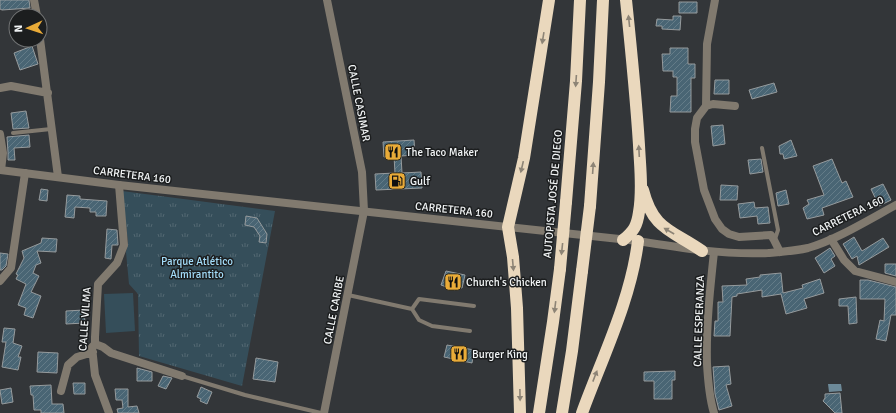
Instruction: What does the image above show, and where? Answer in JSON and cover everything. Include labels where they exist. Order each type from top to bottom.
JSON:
[{"type":"highway","points":[[520,413],[517,308],[513,257],[508,227],[524,158],[549,0]]},
{"type":"highway","name":"AUTOPISTA JOSÉ DE DIEGO","points":[[539,413],[560,269],[576,81],[580,0]]},
{"type":"highway","points":[[562,413],[572,351],[590,206],[603,0]]},
{"type":"highway","points":[[623,240],[633,232],[640,212],[641,180],[636,93],[626,0]]},
{"type":"highway","points":[[641,180],[646,200],[653,216],[657,221],[663,227],[708,252]]},
{"type":"highway","points":[[582,413],[627,292],[635,263],[638,241]]},
{"type":"street","name":"CALLE CASIMAR","points":[[327,0],[362,172],[364,211]]},
{"type":"street","points":[[715,0],[708,44],[706,106],[697,118],[695,129],[695,142],[704,190],[715,219],[722,229],[729,234],[739,237],[771,235],[780,252]]},
{"type":"street","points":[[41,48],[58,176]]},
{"type":"street","points":[[0,88],[11,86],[48,94]]},
{"type":"street","points":[[706,106],[713,104],[735,106]]},
{"type":"street","points":[[0,134],[3,153],[0,170]]},
{"type":"street","name":"CARRETERA 160","points":[[0,170],[58,176],[119,185],[638,241],[708,252],[747,254],[780,252],[808,248],[831,239],[896,205]]},
{"type":"street","points":[[0,281],[11,268],[25,173]]},
{"type":"street","name":"CALLE VILMA","points":[[109,413],[95,375],[92,347],[95,344],[98,284],[117,263],[124,245],[119,185]]},
{"type":"street","name":"CALLE CARIBE","points":[[323,413],[364,211]]},
{"type":"street","points":[[831,239],[844,260],[855,271],[896,282]]},
{"type":"street","name":"CALLE ESPERANZA","points":[[708,252],[708,382],[711,404],[714,413]]},
{"type":"street","points":[[95,344],[103,346],[111,353],[182,376]]},
{"type":"street","points":[[61,391],[68,365],[77,357],[93,352]]},
{"type":"lane","points":[[13,133],[52,129]]},
{"type":"lane","points":[[762,148],[778,230],[774,240]]},
{"type":"lane","points":[[348,295],[412,309],[419,320],[432,326],[470,331]]},
{"type":"lane","points":[[412,309],[419,299],[474,306]]},
{"type":"lane","points":[[182,376],[245,395],[323,413]]},
{"type":"green space","name":"Parque Atlético Almirantito","points":[[122,191],[275,211],[242,386],[139,356],[138,294],[129,284],[126,252],[128,242]]},
{"type":"green space","points":[[133,293],[135,331],[106,333],[104,294]]},
{"type":"shaded area","points":[[828,384],[841,384],[842,391],[829,392]]},
{"type":"building","points":[[0,0],[29,0],[30,8],[0,9]]},
{"type":"building","points":[[679,2],[697,2],[697,13],[679,13]]},
{"type":"building","points":[[673,16],[681,16],[680,30],[662,29],[662,26],[656,26],[657,19],[673,20]]},
{"type":"building","points":[[27,48],[33,48],[38,64],[20,70],[14,53]]},
{"type":"building","points":[[670,48],[688,48],[688,64],[695,64],[695,78],[691,78],[691,112],[670,112],[671,96],[677,96],[677,77],[673,77],[673,71],[663,71],[662,54],[670,54]]},
{"type":"building","points":[[715,80],[729,80],[729,94],[714,94]]},
{"type":"building","points":[[774,83],[777,92],[752,99],[749,90]]},
{"type":"building","points":[[26,111],[29,128],[13,129],[11,113]]},
{"type":"building","points":[[723,125],[725,144],[713,146],[711,126]]},
{"type":"building","points":[[29,135],[30,147],[14,148],[15,160],[8,160],[7,137]]},
{"type":"building","points":[[414,140],[415,155],[401,156],[402,173],[421,172],[422,188],[376,190],[375,174],[395,173],[394,156],[384,157],[383,142]]},
{"type":"building","points":[[791,140],[797,156],[784,159],[783,154],[780,154],[779,146]]},
{"type":"building","points":[[761,159],[763,172],[750,174],[748,160]]},
{"type":"building","points":[[832,159],[842,183],[846,181],[853,197],[822,208],[824,215],[807,219],[803,208],[809,204],[807,200],[824,195],[813,166]]},
{"type":"building","points":[[883,184],[891,200],[879,206],[871,189]]},
{"type":"building","points":[[721,185],[738,186],[737,200],[720,200]]},
{"type":"building","points":[[41,189],[48,190],[47,201],[39,200]]},
{"type":"building","points":[[786,190],[789,204],[778,206],[776,193]]},
{"type":"building","points":[[67,195],[80,196],[80,199],[107,201],[106,216],[96,216],[96,212],[90,212],[90,208],[75,207],[74,218],[65,217]]},
{"type":"building","points":[[754,202],[755,208],[768,207],[770,223],[758,224],[757,216],[740,218],[738,204]]},
{"type":"building","points":[[246,216],[257,218],[267,234],[266,243],[259,242],[260,236],[254,227],[245,225]]},
{"type":"building","points":[[107,229],[117,230],[118,245],[112,245],[111,259],[105,258]]},
{"type":"building","points":[[854,237],[862,251],[883,238],[889,247],[859,265],[857,256],[852,259],[843,244]]},
{"type":"building","points":[[42,238],[57,239],[56,252],[37,251],[41,263],[36,265],[33,273],[39,276],[31,292],[41,296],[33,318],[24,315],[26,308],[18,305],[26,284],[16,279],[18,275],[16,274],[24,258],[22,251],[41,243]]},
{"type":"building","points":[[830,248],[835,256],[831,259],[835,266],[824,273],[815,258]]},
{"type":"building","points":[[0,253],[8,254],[6,266],[2,270],[0,270]]},
{"type":"building","points":[[885,264],[896,264],[896,276],[885,273]]},
{"type":"building","name":"Church's Chicken","points":[[446,271],[465,275],[462,288],[456,287],[455,290],[441,285]]},
{"type":"building","points":[[781,273],[783,293],[803,288],[802,285],[820,279],[824,293],[804,299],[807,308],[786,314],[781,294],[762,297],[762,290],[737,294],[737,296],[732,297],[730,336],[714,336],[715,321],[718,321],[718,302],[723,302],[722,286],[747,285],[746,279],[760,277],[760,275]]},
{"type":"building","points":[[860,280],[868,280],[896,287],[896,315],[891,315],[886,341],[876,339],[880,320],[884,321],[885,299],[860,299]]},
{"type":"building","points":[[856,297],[857,323],[849,324],[848,306],[839,306],[839,299]]},
{"type":"building","points":[[84,310],[85,323],[66,324],[66,311]]},
{"type":"building","points":[[4,328],[15,329],[13,343],[22,346],[18,357],[21,357],[18,370],[2,367],[6,342],[2,342]]},
{"type":"building","name":"Burger King","points":[[447,345],[474,350],[472,363],[444,357]]},
{"type":"building","points":[[38,352],[58,353],[57,373],[37,372]]},
{"type":"building","points":[[256,358],[278,362],[275,382],[253,379]]},
{"type":"building","points":[[729,366],[731,384],[726,385],[732,406],[719,410],[715,394],[713,367]]},
{"type":"building","points":[[137,368],[152,372],[152,381],[137,381]]},
{"type":"building","points":[[675,371],[675,380],[672,380],[672,399],[654,399],[654,381],[644,381],[644,372]]},
{"type":"building","points":[[163,376],[172,378],[166,389],[158,386]]},
{"type":"building","points":[[73,383],[85,383],[85,394],[74,394]]},
{"type":"building","points":[[51,385],[52,404],[63,404],[64,413],[41,413],[41,410],[34,410],[33,395],[31,395],[30,386]]},
{"type":"building","points":[[201,387],[212,392],[207,404],[200,401],[201,399],[197,397]]},
{"type":"building","points":[[11,388],[13,402],[2,404],[0,390]]},
{"type":"building","points":[[115,389],[128,389],[128,407],[137,406],[139,413],[118,413],[117,409],[123,408],[122,400],[116,400]]},
{"type":"building","points":[[840,393],[842,413],[835,413],[823,401],[825,394]]},
{"type":"place","name":"The Taco Maker","points":[[393,152]]},
{"type":"place","name":"Gulf","points":[[397,181]]},
{"type":"place","name":"Church's Chicken","points":[[453,282]]},
{"type":"place","name":"Burger King","points":[[459,354]]}]
